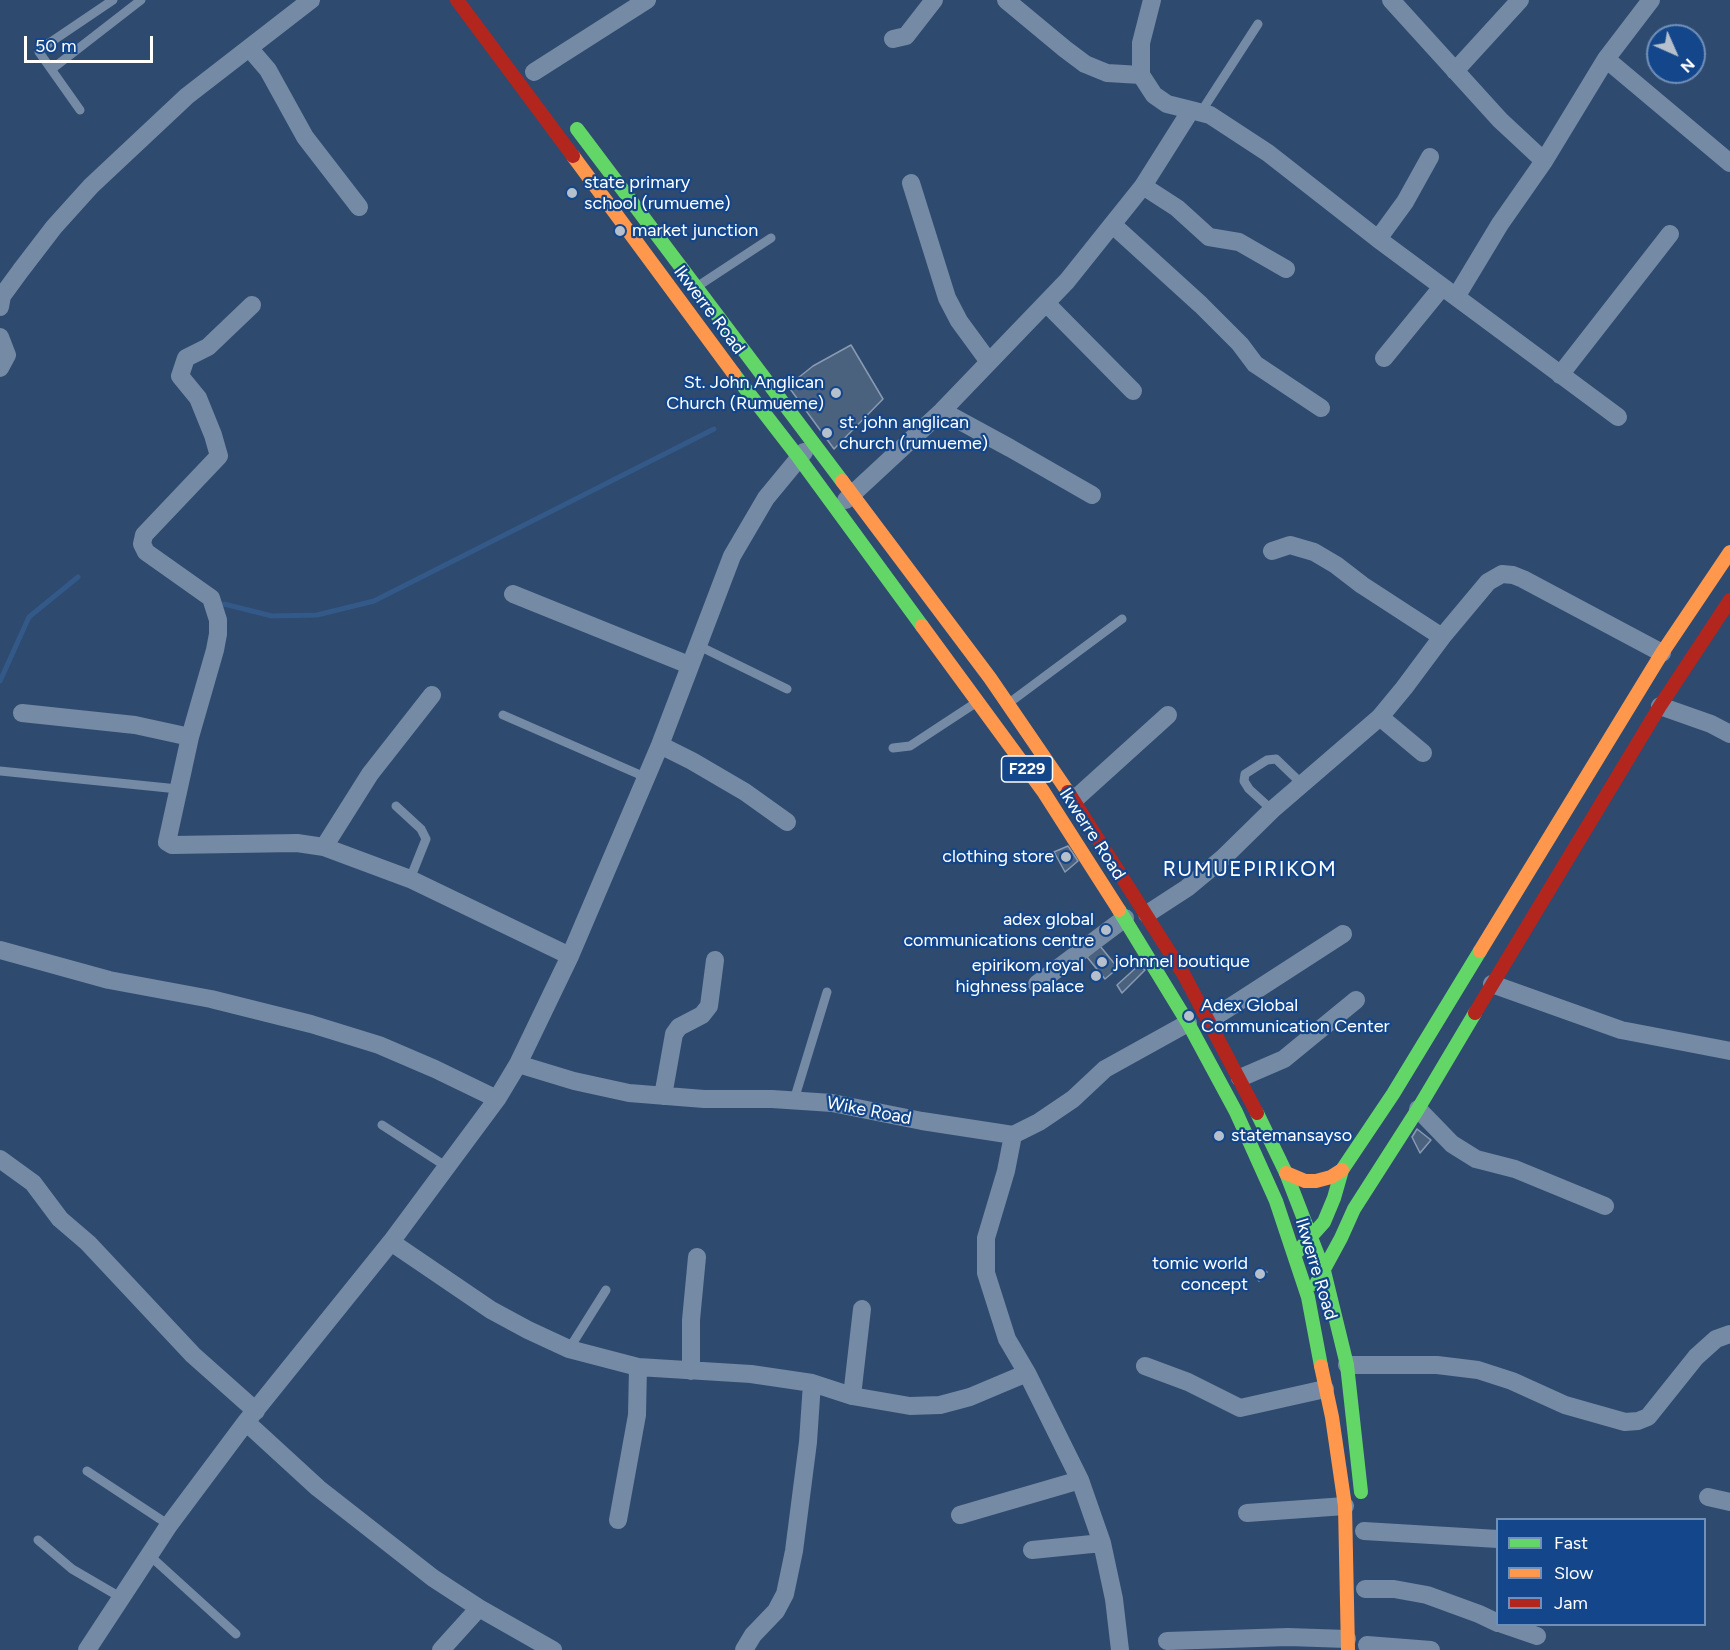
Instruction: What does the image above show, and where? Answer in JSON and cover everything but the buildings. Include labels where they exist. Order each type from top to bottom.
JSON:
[{"type":"main road","name":"Ikwerre Road","points":[[457,0],[760,410],[799,458],[979,701],[1043,791],[1125,918],[1188,1023],[1236,1112],[1276,1201],[1308,1297],[1325,1389],[1360,1521]]},
{"type":"main road","name":"Ikwerre Road","points":[[569,119],[990,678],[1074,800],[1147,914],[1210,1020],[1240,1078],[1286,1173],[1312,1237],[1324,1271],[1347,1365],[1360,1521],[1348,1645]]},
{"type":"main road","points":[[1294,1256],[1324,1222],[1342,1170],[1393,1094],[1662,653],[1730,552]]},
{"type":"main road","points":[[1308,1297],[1324,1271],[1354,1209],[1418,1109],[1660,706],[1730,600]]},
{"type":"main road","points":[[1286,1173],[1305,1181],[1316,1181],[1331,1177],[1342,1170]]},
{"type":"main road","points":[[1276,1201],[1291,1214],[1306,1221],[1324,1222],[1339,1218],[1354,1209]]},
{"type":"street","points":[[0,307],[2,296],[21,270],[54,227],[91,186],[187,96],[311,0]]},
{"type":"street","points":[[534,73],[646,0]]},
{"type":"street","points":[[893,39],[906,36],[934,0]]},
{"type":"street","points":[[1006,0],[1085,64],[1107,73],[1141,75]]},
{"type":"street","points":[[1152,0],[1141,43],[1141,75],[1154,95],[1167,104],[1210,115],[1268,153],[1378,239],[1618,417]]},
{"type":"street","points":[[1391,0],[1500,120],[1544,161]]},
{"type":"street","points":[[1455,71],[1520,0]]},
{"type":"street","points":[[1384,358],[1449,292],[1500,224],[1544,161],[1606,59],[1651,0]]},
{"type":"street","points":[[250,49],[268,70],[304,137],[359,207]]},
{"type":"street","points":[[1606,59],[1730,163]]},
{"type":"street","points":[[835,508],[852,496],[942,411],[1046,303],[1113,225],[1196,111]]},
{"type":"street","points":[[1378,239],[1405,202],[1430,157]]},
{"type":"street","points":[[911,183],[947,298],[959,321],[988,362]]},
{"type":"street","points":[[1143,186],[1177,208],[1209,237],[1239,242],[1286,268]]},
{"type":"street","points":[[1113,225],[1202,305],[1240,344],[1255,364],[1321,408]]},
{"type":"street","points":[[1560,375],[1670,234]]},
{"type":"street","points":[[1046,303],[1133,391]]},
{"type":"street","points":[[252,305],[207,347],[186,358],[180,376],[198,398],[219,456],[144,535],[142,544],[146,552],[211,598],[218,620],[215,650],[190,737],[167,842],[169,844],[297,843],[324,847],[410,879],[570,956]]},
{"type":"street","points":[[0,337],[7,355],[0,368]]},
{"type":"street","points":[[942,411],[1092,495]]},
{"type":"street","points":[[87,1650],[169,1526],[251,1416],[391,1242],[497,1100],[518,1064],[570,956],[660,745],[732,556],[766,498],[812,444]]},
{"type":"street","points":[[1272,551],[1290,545],[1314,552],[1442,637]]},
{"type":"street","points":[[1147,914],[1187,888],[1223,858],[1272,810],[1380,717],[1488,582],[1502,574],[1524,579],[1662,653]]},
{"type":"street","points":[[513,594],[689,665]]},
{"type":"street","points":[[324,847],[370,774],[432,695]]},
{"type":"street","points":[[1660,706],[1711,724],[1730,734]]},
{"type":"street","points":[[22,713],[135,725],[190,737]]},
{"type":"street","points":[[1074,800],[1168,715]]},
{"type":"street","points":[[1380,717],[1423,753]]},
{"type":"street","points":[[660,745],[692,760],[745,792],[787,822]]},
{"type":"street","points":[[1037,984],[1125,918]]},
{"type":"street","points":[[1210,1020],[1343,934]]},
{"type":"street","points":[[0,950],[109,980],[211,999],[311,1024],[379,1045],[435,1069],[497,1100]]},
{"type":"street","points":[[663,1096],[674,1034],[679,1027],[702,1015],[709,1006],[715,960]]},
{"type":"street","points":[[1492,984],[1621,1030],[1730,1051]]},
{"type":"street","points":[[1240,1078],[1284,1059],[1356,1000]]},
{"type":"street","points":[[1120,1650],[1114,1599],[1102,1543],[1080,1480],[1027,1373],[1007,1339],[986,1273],[986,1238],[1006,1171],[1013,1135],[1039,1122],[1073,1099],[1105,1069],[1188,1023]]},
{"type":"street","name":"Wike Road","points":[[518,1064],[574,1081],[628,1093],[704,1099],[794,1100],[832,1103],[922,1121],[1013,1135]]},
{"type":"street","points":[[1418,1109],[1452,1144],[1476,1159],[1515,1169],[1605,1206]]},
{"type":"street","points":[[0,1159],[33,1183],[60,1219],[88,1243],[318,1488],[433,1578],[479,1608],[553,1650]]},
{"type":"street","points":[[391,1242],[491,1310],[528,1330],[569,1348],[638,1367],[751,1374],[812,1383],[852,1396],[910,1406],[940,1405],[970,1397],[1027,1373]]},
{"type":"street","points":[[691,1371],[691,1320],[697,1257]]},
{"type":"street","points":[[852,1396],[862,1308]]},
{"type":"street","points":[[1347,1365],[1437,1365],[1478,1370],[1512,1381],[1565,1405],[1625,1422],[1638,1421],[1648,1417],[1696,1357],[1716,1339],[1730,1334]]},
{"type":"street","points":[[1145,1366],[1188,1382],[1240,1408],[1325,1389]]},
{"type":"street","points":[[618,1520],[637,1415],[638,1367]]},
{"type":"street","points":[[744,1650],[753,1635],[776,1611],[785,1594],[794,1551],[808,1443],[812,1383]]},
{"type":"street","points":[[960,1515],[1080,1480]]},
{"type":"street","points":[[1708,1497],[1730,1502]]},
{"type":"street","points":[[1247,1513],[1360,1521],[1496,1539]]},
{"type":"street","points":[[1032,1550],[1102,1543]]},
{"type":"street","points":[[1365,1589],[1394,1589],[1427,1595],[1496,1623]]},
{"type":"street","points":[[441,1650],[479,1608]]},
{"type":"street","points":[[1508,1626],[1537,1636]]},
{"type":"street","points":[[1167,1641],[1288,1637],[1348,1645]]},
{"type":"street","points":[[1367,1643],[1431,1650]]},
{"type":"lane","points":[[80,110],[39,52],[40,47],[113,0]]},
{"type":"lane","points":[[52,69],[141,0]]},
{"type":"lane","points":[[1196,111],[1258,24]]},
{"type":"lane","points":[[696,287],[771,238]]},
{"type":"lane","points":[[1007,704],[1122,619]]},
{"type":"lane","points":[[697,645],[786,689]]},
{"type":"lane","points":[[893,748],[910,746],[979,701]]},
{"type":"lane","points":[[502,715],[645,777]]},
{"type":"lane","points":[[1272,810],[1249,789],[1244,781],[1245,774],[1267,760],[1276,759],[1302,784]]},
{"type":"lane","points":[[0,771],[178,789]]},
{"type":"lane","points":[[396,806],[421,829],[426,839],[410,879]]},
{"type":"lane","points":[[794,1100],[827,992]]},
{"type":"lane","points":[[382,1125],[447,1167]]},
{"type":"lane","points":[[569,1348],[606,1290]]},
{"type":"lane","points":[[87,1471],[169,1526]]},
{"type":"lane","points":[[38,1540],[72,1569],[120,1597]]},
{"type":"lane","points":[[149,1555],[236,1634]]},
{"type":"waterway","points":[[224,604],[272,616],[317,615],[374,601],[714,429]]},
{"type":"waterway","points":[[0,681],[29,617],[78,577]]},
{"type":"traffic: fast","points":[[577,129],[842,481]]},
{"type":"traffic: fast","points":[[734,374],[799,458],[922,626]]},
{"type":"traffic: fast","points":[[1119,910],[1188,1023],[1236,1112],[1276,1201],[1308,1297],[1321,1366]]},
{"type":"traffic: fast","points":[[1298,1251],[1324,1222],[1342,1170],[1393,1094],[1480,951]]},
{"type":"traffic: fast","points":[[1316,1284],[1354,1209],[1418,1109],[1475,1013]]},
{"type":"traffic: fast","points":[[1257,1113],[1286,1173],[1324,1271],[1347,1365],[1361,1492]]},
{"type":"traffic: slow","points":[[573,156],[734,374]]},
{"type":"traffic: slow","points":[[842,481],[990,678],[1068,792]]},
{"type":"traffic: slow","points":[[1480,951],[1662,653],[1730,552]]},
{"type":"traffic: slow","points":[[922,626],[1043,791],[1119,910]]},
{"type":"traffic: slow","points":[[1286,1173],[1305,1181],[1316,1181],[1331,1177],[1342,1170]]},
{"type":"traffic: slow","points":[[1321,1366],[1332,1417],[1345,1506],[1348,1650]]},
{"type":"traffic: jam","points":[[457,0],[573,156]]},
{"type":"traffic: jam","points":[[1475,1013],[1660,706],[1730,600]]},
{"type":"traffic: jam","points":[[1068,792],[1184,975],[1257,1113]]},
{"type":"place","name":"state primary school (rumueme)","points":[[572,193]]},
{"type":"place","name":"market junction","points":[[620,231]]},
{"type":"place","name":"St. John Anglican Church (Rumueme)","points":[[836,393]]},
{"type":"place","name":"st. john anglican church (rumueme)","points":[[827,433]]},
{"type":"place","name":"clothing store","points":[[1066,857]]},
{"type":"place","name":"adex global communications centre","points":[[1106,930]]},
{"type":"place","name":"johnnel boutique","points":[[1102,962]]},
{"type":"place","name":"epirikom royal highness palace","points":[[1096,976]]},
{"type":"place","name":"Adex Global Communication Center","points":[[1189,1016]]},
{"type":"place","name":"statemansayso","points":[[1219,1136]]},
{"type":"place","name":"tomic world concept","points":[[1260,1274]]},
{"type":"district","name":"RUMUEPIRIKOM","points":[[1250,870]]}]
